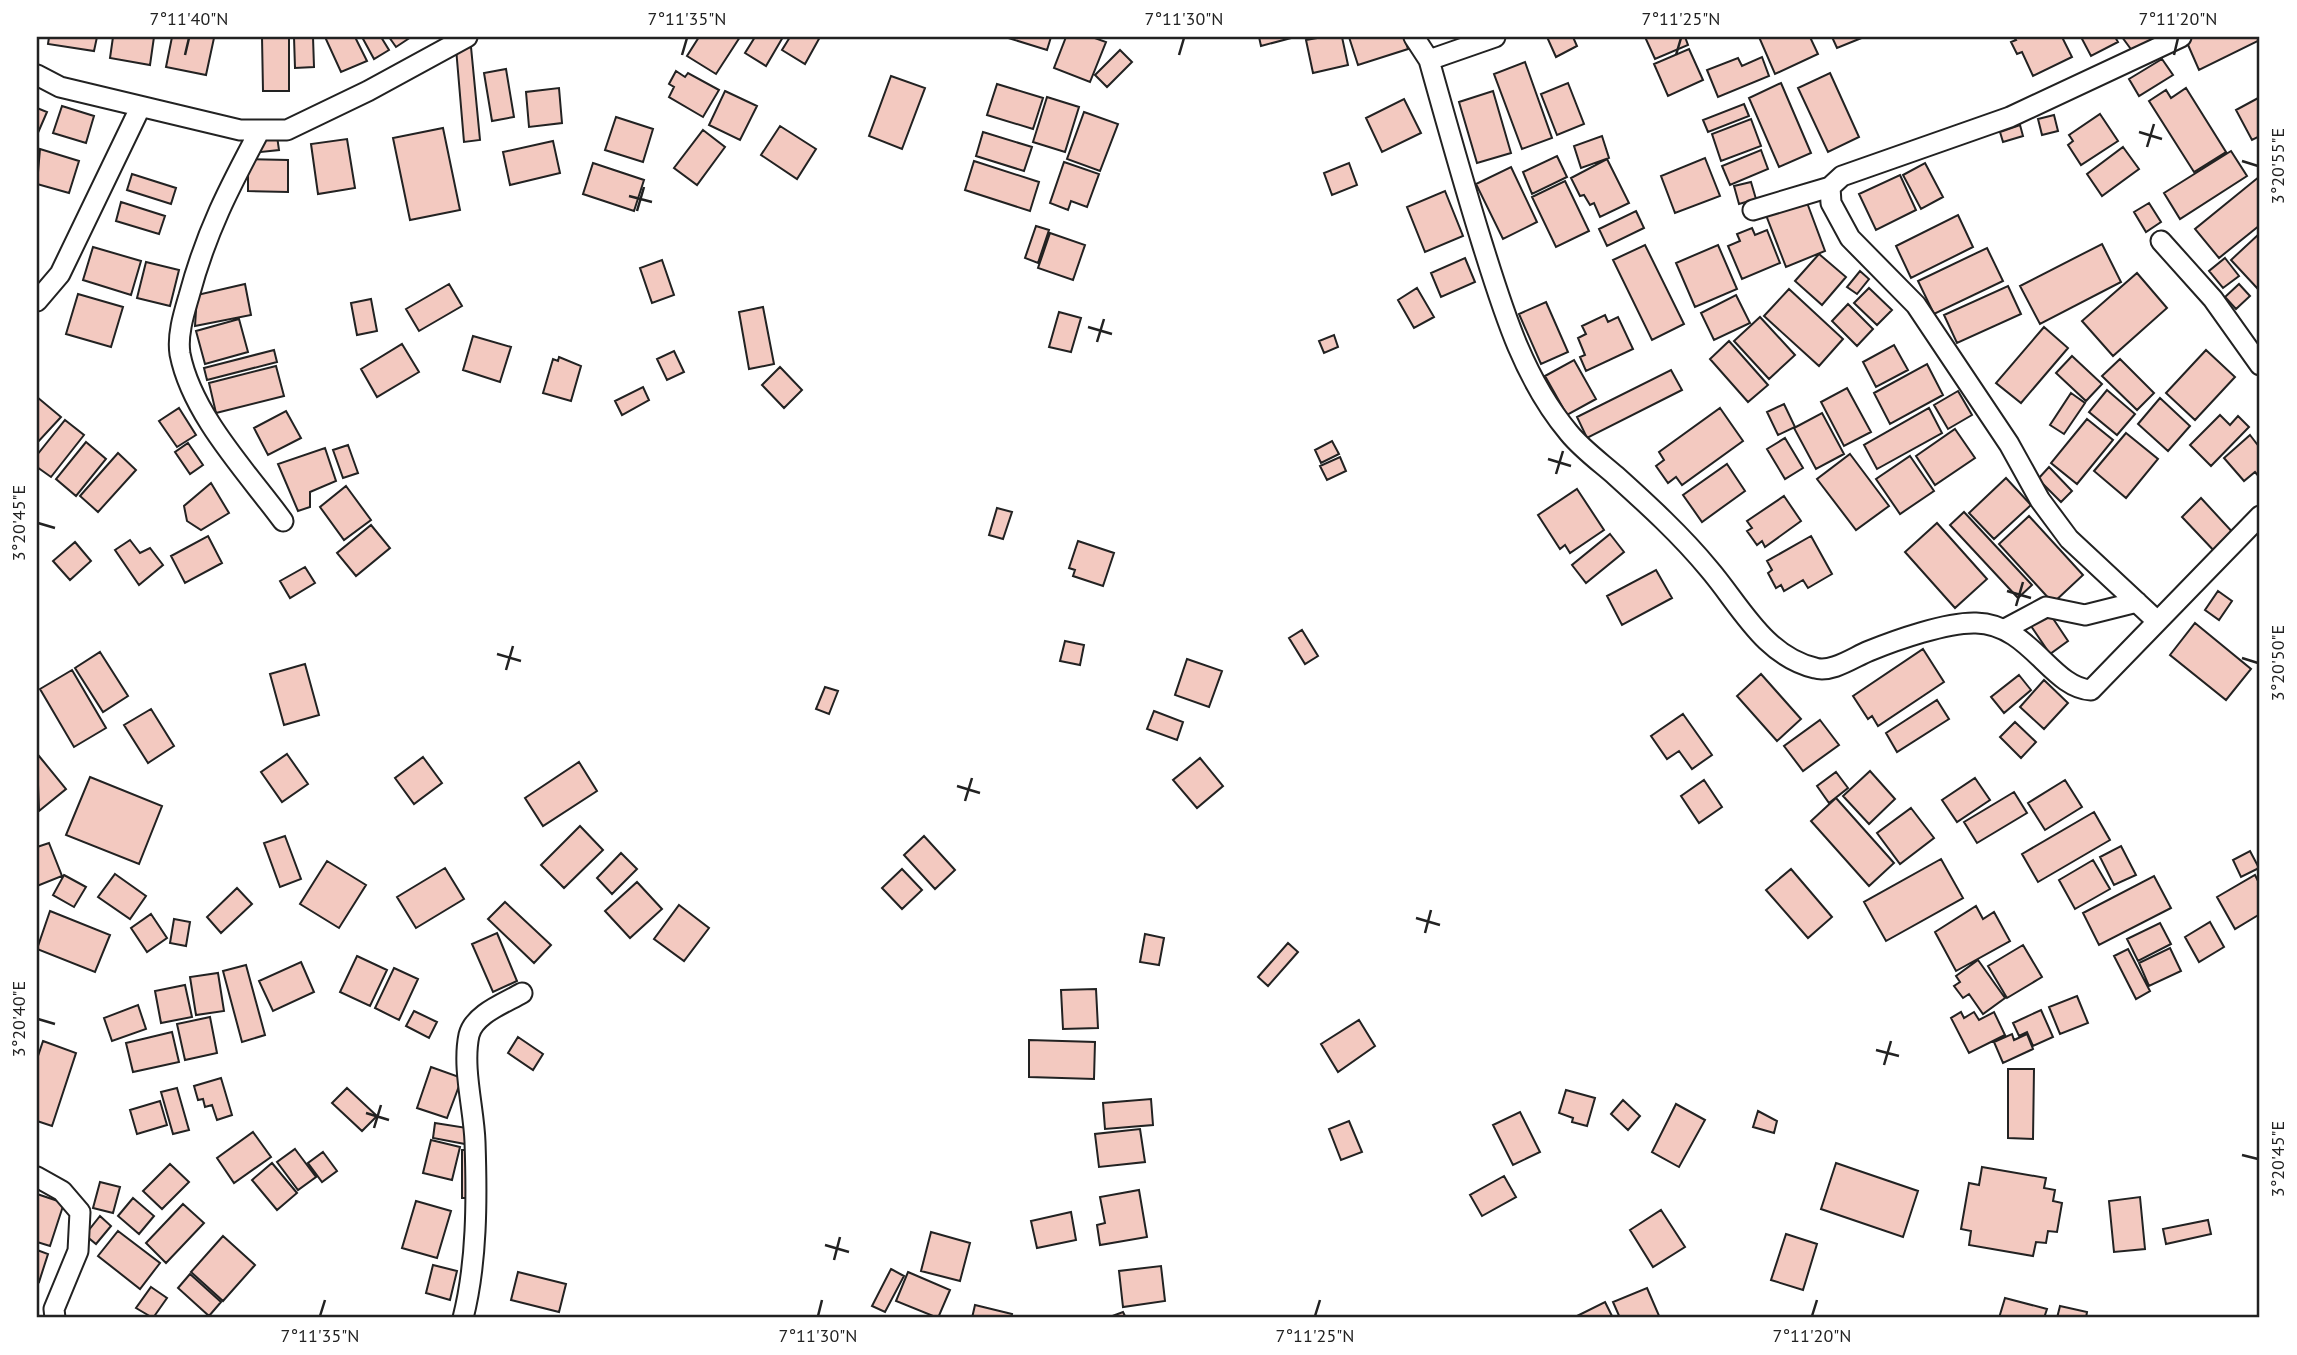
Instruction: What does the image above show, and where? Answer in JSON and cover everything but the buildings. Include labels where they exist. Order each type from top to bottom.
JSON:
[{"type":"street","points":[[37,75],[60,87],[240,130],[287,130],[368,91],[467,37]]},
{"type":"street","points":[[1414,37],[1429,60],[1494,281],[1528,375],[1570,435],[1652,508],[1702,561],[1751,627],[1794,659],[1817,669],[1845,663],[1870,651],[1945,628],[1976,623],[2005,629],[2034,649],[2067,681],[2080,690],[2091,690],[2260,516]]},
{"type":"street","points":[[1429,60],[1495,37]]},
{"type":"street","points":[[1753,210],[1830,187],[1842,176],[2010,117],[2181,37]]},
{"type":"street","points":[[37,301],[60,274],[140,108]]},
{"type":"street","points":[[260,130],[215,213],[202,246],[182,321],[180,353],[215,432],[282,521]]},
{"type":"street","points":[[1830,187],[1831,203],[1850,237],[1916,305],[2010,444],[2040,500],[2069,538],[2157,621]]},
{"type":"street","points":[[2161,241],[2213,299],[2260,365]]},
{"type":"street","points":[[2005,629],[2046,607],[2085,615],[2137,603]]},
{"type":"street","points":[[463,1318],[471,1288],[475,1143],[469,1034],[481,1016],[522,993]]},
{"type":"street","points":[[37,1177],[62,1191],[80,1212],[78,1251],[54,1309],[55,1318]]}]
